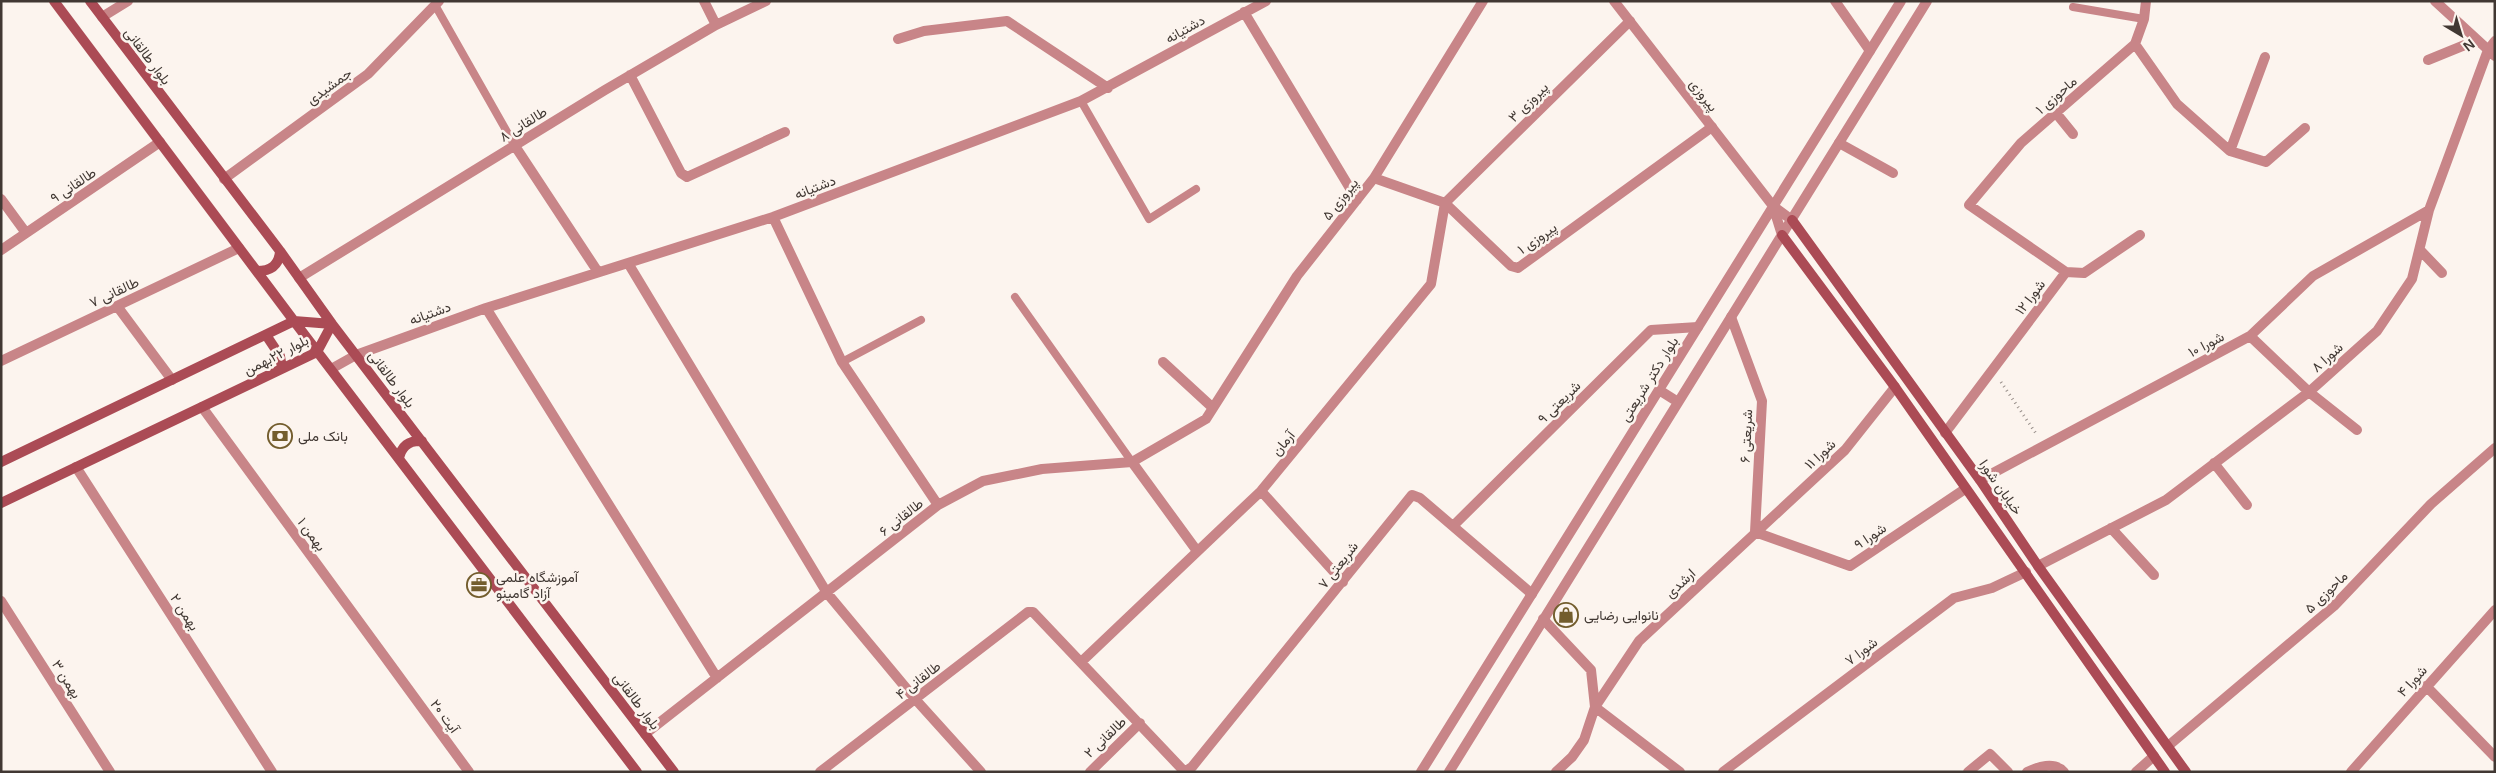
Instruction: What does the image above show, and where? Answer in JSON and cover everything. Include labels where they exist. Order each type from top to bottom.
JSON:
[{"type":"main road","points":[[54,1],[294,322],[637,772]]},
{"type":"main road","name":"بلوار طالقانی","points":[[90,1],[224,180],[280,251],[332,324],[674,772]]},
{"type":"main road","name":"خیابان شورا","points":[[1792,220],[1980,480],[2038,566],[2186,772]]},
{"type":"main road","points":[[1782,235],[1895,387],[1965,490],[2026,572],[2165,772]]},
{"type":"main road","points":[[257,271],[266,271],[275,266],[280,259],[280,251]]},
{"type":"main road","name":"بلوار ۲۲بهمن","points":[[1,462],[294,322],[332,324],[317,352],[1,503]]},
{"type":"main road","points":[[266,335],[280,356],[282,368]]},
{"type":"main road","points":[[399,459],[401,449],[408,444],[422,441]]},
{"type":"street","points":[[102,16],[128,1]]},
{"type":"street","points":[[704,1],[716,25]]},
{"type":"street","name":"طالقانی ۸","points":[[299,278],[630,75],[716,25],[766,1]]},
{"type":"street","name":"دشتیانه","points":[[331,369],[356,355],[486,308],[773,217],[1081,101],[1266,1]]},
{"type":"street","name":"پیروزی ۵","points":[[1213,408],[1298,276],[1374,178],[1483,1]]},
{"type":"street","name":"پیروزی","points":[[1614,1],[1773,206]]},
{"type":"street","points":[[1835,1],[1870,51]]},
{"type":"street","name":"بلوار دکتر شریعتی","points":[[1421,772],[1900,1]]},
{"type":"street","points":[[1448,772],[1927,1]]},
{"type":"street","name":"ماحوزی ۱","points":[[2066,272],[1969,205],[2021,144],[2135,44],[2144,19],[2146,1]]},
{"type":"street","points":[[2435,1],[2491,53]]},
{"type":"street","name":"جمشیدی","points":[[224,180],[368,74],[437,3]]},
{"type":"street","points":[[1244,12],[1357,200]]},
{"type":"street","points":[[898,39],[924,31],[1007,21],[1108,88]]},
{"type":"street","name":"پیروزی ۳","points":[[1445,203],[1630,21]]},
{"type":"street","points":[[2428,60],[2477,40]]},
{"type":"street","name":"شورا ۸","points":[[2038,566],[2166,500],[2309,392],[2377,331],[2412,279],[2429,210],[2495,41]]},
{"type":"street","points":[[2135,44],[2177,104],[2230,151],[2266,162],[2306,128]]},
{"type":"street","points":[[2230,151],[2265,57]]},
{"type":"street","points":[[630,75],[681,173],[687,176],[785,132]]},
{"type":"street","points":[[2056,113],[2073,134]]},
{"type":"street","name":"پیروزی ۱","points":[[1374,178],[1445,203],[1511,266],[1518,268],[1712,127]]},
{"type":"street","name":"طالقانی ۹","points":[[1,250],[160,142]]},
{"type":"street","points":[[1839,143],[1893,173]]},
{"type":"street","points":[[514,146],[598,272]]},
{"type":"street","points":[[1,199],[26,233]]},
{"type":"street","name":"آرمان","points":[[1081,662],[1261,491],[1431,284],[1445,203]]},
{"type":"street","points":[[1773,206],[1792,220]]},
{"type":"street","points":[[1773,206],[1782,235]]},
{"type":"street","name":"شورا ۱۰","points":[[1980,480],[2250,336],[2313,276],[2429,210]]},
{"type":"street","points":[[773,217],[842,362],[938,505]]},
{"type":"street","points":[[2066,272],[2084,273],[2140,236]]},
{"type":"street","name":"طالقانی ۷","points":[[1,361],[239,248]]},
{"type":"street","points":[[2420,250],[2442,273]]},
{"type":"street","points":[[628,263],[827,593],[916,700],[981,772]]},
{"type":"street","name":"شورا ۱۲","points":[[1945,433],[2066,272]]},
{"type":"street","points":[[117,306],[172,380]]},
{"type":"street","points":[[486,308],[718,678]]},
{"type":"street","name":"شریعتی ۶","points":[[1731,317],[1762,401],[1755,532]]},
{"type":"street","name":"شریعتی ۹","points":[[1453,526],[1650,330],[1698,327]]},
{"type":"street","points":[[2250,336],[2309,392],[2357,430]]},
{"type":"street","points":[[1163,362],[1213,408]]},
{"type":"street","name":"شورا ۱۱","points":[[1755,532],[1845,450],[1895,387]]},
{"type":"street","points":[[1659,390],[1678,402]]},
{"type":"street","name":"بهمن ۱","points":[[202,407],[399,677]]},
{"type":"street","name":"طالقانی ۶","points":[[645,734],[938,505],[984,481],[1042,469],[1132,462],[1206,419],[1213,408]]},
{"type":"street","name":"ماحوزی ۵","points":[[2168,746],[2334,606],[2430,504],[2495,448]]},
{"type":"street","points":[[1132,462],[1198,552]]},
{"type":"street","points":[[2214,463],[2247,505]]},
{"type":"street","name":"بهمن ۲","points":[[76,467],[272,772]]},
{"type":"street","name":"شورا ۹","points":[[1755,532],[1850,566],[1965,490]]},
{"type":"street","points":[[1261,491],[1343,582]]},
{"type":"street","name":"شریعتی ۷","points":[[1186,771],[1198,760],[1412,495],[1420,498],[1532,594]]},
{"type":"street","points":[[2111,528],[2154,575]]},
{"type":"street","name":"ارشدی","points":[[1595,707],[1639,641],[1755,532]]},
{"type":"street","name":"شورا ۷","points":[[1723,772],[1954,598],[1992,588],[2026,572]]},
{"type":"street","name":"بهمن ۳","points":[[1,601],[110,772]]},
{"type":"street","name":"شورا ۴","points":[[2351,772],[2495,610]]},
{"type":"street","name":"طالقانی ۴","points":[[820,772],[1028,612],[1033,612],[1081,662]]},
{"type":"street","points":[[1543,619],[1591,670],[1595,707],[1584,740],[1572,757],[1556,772]]},
{"type":"street","points":[[1081,662],[1186,771]]},
{"type":"street","name":"آیت ۲۰","points":[[399,677],[468,772]]},
{"type":"street","points":[[2426,686],[2495,757]]},
{"type":"street","points":[[1595,707],[1680,772]]},
{"type":"street","name":"طالقانی ۲","points":[[1090,772],[1140,723]]},
{"type":"street","points":[[1968,772],[1990,754],[2008,772]]},
{"type":"street","points":[[2136,772],[2154,756]]},
{"type":"street","points":[[2027,772],[2042,765],[2060,768],[2064,772]]},
{"type":"lane","points":[[437,3],[514,146]]},
{"type":"lane","points":[[2073,7],[2144,19]]},
{"type":"lane","points":[[1081,101],[1149,219],[1196,189]]},
{"type":"lane","points":[[1015,297],[1132,462]]},
{"type":"lane","points":[[842,362],[921,320]]},
{"type":"path","points":[[1992,370],[2044,446]]},
{"type":"place","name":"بانک ملی","points":[[280,436]]},
{"type":"place","name":"آموزشگاه علمی آزاد گامینو","points":[[479,585]]},
{"type":"place","name":"نانوایی رضایی","points":[[1566,615]]}]
